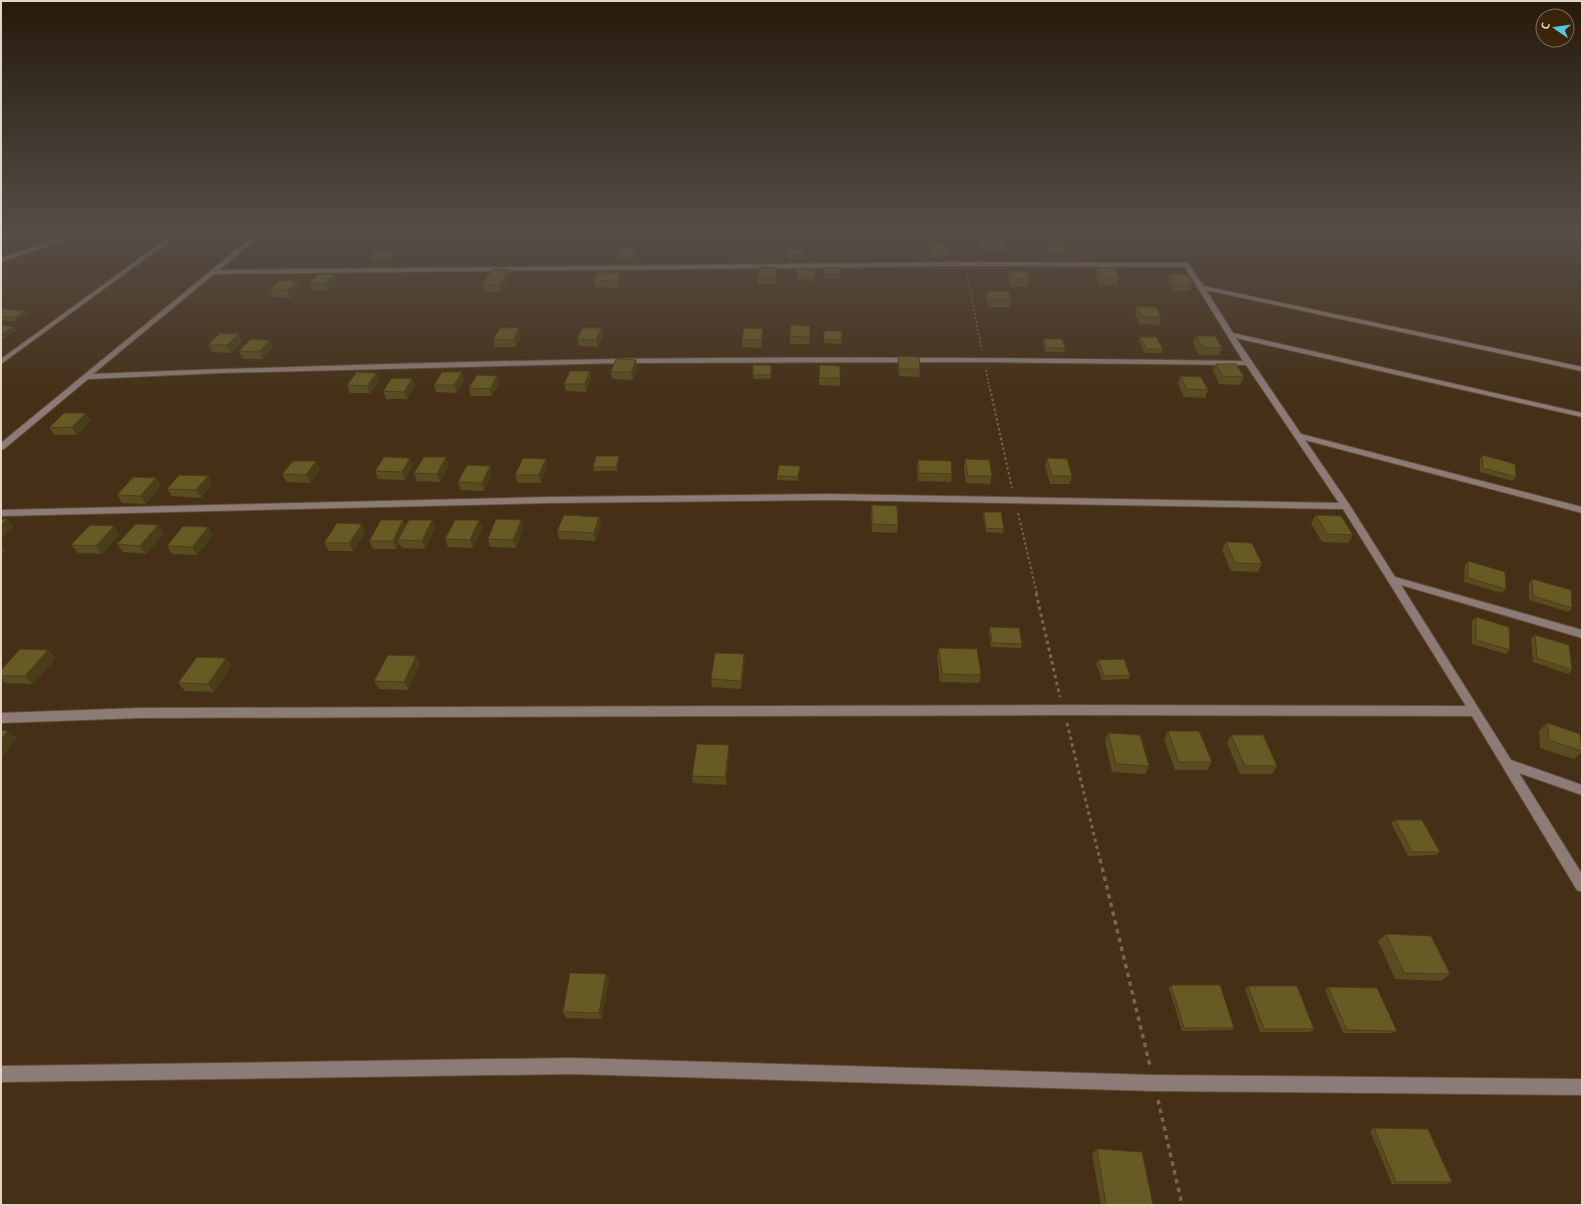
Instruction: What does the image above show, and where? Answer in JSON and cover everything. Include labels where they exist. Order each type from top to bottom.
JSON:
[{"type":"street","points":[[1,362],[102,288]]},
{"type":"street","points":[[1,447],[193,288]]},
{"type":"street","points":[[1201,288],[1248,363],[1346,506],[1508,764],[1582,886]]},
{"type":"street","points":[[1206,288],[1582,370]]},
{"type":"street","points":[[1231,335],[1582,416]]},
{"type":"street","points":[[86,377],[220,371],[620,361],[991,360],[1248,363]]},
{"type":"street","points":[[1298,436],[1582,510]]},
{"type":"street","points":[[1,513],[549,500],[830,497],[1346,506]]},
{"type":"street","points":[[1392,579],[1582,634]]},
{"type":"street","points":[[1,718],[148,712],[1063,710],[1475,711]]},
{"type":"street","points":[[1508,764],[1582,790]]},
{"type":"street","points":[[1,1074],[572,1066],[1154,1083],[1582,1087]]},
{"type":"building","points":[[272,288],[289,288],[287,290],[270,290]]},
{"type":"building","points":[[987,291],[1008,291],[1011,300],[990,300]]},
{"type":"building","points":[[1137,306],[1156,307],[1161,317],[1142,317]]},
{"type":"building","points":[[1,310],[25,311],[14,318],[1,317]]},
{"type":"building","points":[[1,325],[14,327],[1,334]]},
{"type":"building","points":[[791,325],[810,326],[809,337],[790,336]]},
{"type":"building","points":[[500,328],[519,328],[513,340],[493,339]]},
{"type":"building","points":[[582,328],[601,328],[596,340],[577,339]]},
{"type":"building","points":[[744,328],[763,329],[761,340],[742,340]]},
{"type":"building","points":[[824,331],[842,331],[841,340],[824,339]]},
{"type":"building","points":[[220,333],[239,334],[227,345],[208,345]]},
{"type":"building","points":[[1196,336],[1215,336],[1222,348],[1202,347]]},
{"type":"building","points":[[1140,337],[1156,337],[1163,349],[1147,349]]},
{"type":"building","points":[[251,339],[270,340],[259,352],[239,351]]},
{"type":"building","points":[[1044,339],[1062,339],[1065,348],[1046,348]]},
{"type":"building","points":[[898,356],[919,357],[920,369],[899,369]]},
{"type":"building","points":[[616,359],[636,360],[631,372],[611,372]]},
{"type":"building","points":[[1216,364],[1236,364],[1244,377],[1223,376]]},
{"type":"building","points":[[753,365],[771,365],[771,375],[753,375]]},
{"type":"building","points":[[820,365],[840,366],[840,378],[819,378]]},
{"type":"building","points":[[570,371],[590,371],[585,384],[564,384]]},
{"type":"building","points":[[357,372],[377,373],[367,386],[347,385]]},
{"type":"building","points":[[442,372],[462,372],[454,385],[434,385]]},
{"type":"building","points":[[477,375],[497,376],[490,389],[469,388]]},
{"type":"building","points":[[1180,376],[1201,377],[1208,390],[1187,389]]},
{"type":"building","points":[[392,378],[412,379],[404,392],[383,391]]},
{"type":"building","points":[[64,413],[86,413],[72,427],[49,428]]},
{"type":"building","points":[[1482,455],[1515,464],[1516,477],[1483,468]]},
{"type":"building","points":[[596,456],[619,456],[616,467],[593,467]]},
{"type":"building","points":[[384,457],[410,458],[402,472],[375,471]]},
{"type":"building","points":[[424,457],[446,457],[437,474],[414,473]]},
{"type":"building","points":[[523,458],[546,459],[539,475],[515,475]]},
{"type":"building","points":[[1047,458],[1067,459],[1072,476],[1052,476]]},
{"type":"building","points":[[965,459],[989,460],[992,476],[968,476]]},
{"type":"building","points":[[918,460],[951,461],[952,474],[919,473]]},
{"type":"building","points":[[293,461],[316,461],[306,475],[282,474]]},
{"type":"building","points":[[467,465],[490,466],[482,483],[458,482]]},
{"type":"building","points":[[779,465],[800,466],[798,477],[777,476]]},
{"type":"building","points":[[179,475],[208,476],[196,490],[167,489]]},
{"type":"building","points":[[133,477],[156,478],[140,496],[117,495]]},
{"type":"building","points":[[872,505],[897,506],[898,525],[872,524]]},
{"type":"building","points":[[984,512],[1001,512],[1004,529],[986,528]]},
{"type":"building","points":[[564,515],[599,517],[594,533],[557,531]]},
{"type":"building","points":[[1316,515],[1341,516],[1353,535],[1327,534]]},
{"type":"building","points":[[1,519],[7,519],[1,525]]},
{"type":"building","points":[[496,519],[521,520],[513,540],[488,539]]},
{"type":"building","points":[[381,520],[403,520],[393,541],[369,541]]},
{"type":"building","points":[[409,520],[432,520],[422,541],[398,540]]},
{"type":"building","points":[[455,520],[479,520],[470,540],[445,539]]},
{"type":"building","points":[[337,523],[362,524],[349,543],[324,543]]},
{"type":"building","points":[[136,524],[158,525],[140,546],[117,544]]},
{"type":"building","points":[[90,525],[114,526],[96,546],[71,545]]},
{"type":"building","points":[[183,526],[208,527],[192,547],[167,546]]},
{"type":"building","points":[[1226,542],[1252,543],[1262,564],[1235,563]]},
{"type":"building","points":[[1468,561],[1505,572],[1506,589],[1468,578]]},
{"type":"building","points":[[1532,579],[1571,590],[1572,608],[1533,596]]},
{"type":"building","points":[[1476,617],[1509,627],[1510,650],[1476,640]]},
{"type":"building","points":[[990,627],[1019,628],[1022,644],[992,643]]},
{"type":"building","points":[[1535,635],[1569,645],[1572,670],[1537,658]]},
{"type":"building","points":[[939,648],[977,649],[981,675],[942,674]]},
{"type":"building","points":[[20,649],[48,650],[25,676],[1,676],[1,670]]},
{"type":"building","points":[[715,653],[744,654],[741,681],[711,679]]},
{"type":"building","points":[[388,655],[416,656],[404,682],[374,681]]},
{"type":"building","points":[[197,657],[226,658],[208,684],[178,683]]},
{"type":"building","points":[[1124,659],[1130,675],[1104,676],[1098,660]]},
{"type":"building","points":[[1547,723],[1580,734],[1582,751],[1549,740]]},
{"type":"building","points":[[1,730],[8,731],[1,739]]},
{"type":"building","points":[[1168,731],[1199,731],[1212,762],[1179,762]]},
{"type":"building","points":[[1108,733],[1140,735],[1149,766],[1116,764]]},
{"type":"building","points":[[1231,735],[1263,735],[1277,766],[1245,766]]},
{"type":"building","points":[[697,744],[729,745],[725,777],[692,776]]},
{"type":"building","points":[[1395,820],[1422,820],[1440,852],[1412,852]]},
{"type":"building","points":[[1386,934],[1431,936],[1450,974],[1404,973]]},
{"type":"building","points":[[570,973],[606,974],[599,1013],[563,1012]]},
{"type":"building","points":[[1171,985],[1220,985],[1234,1028],[1184,1028]]},
{"type":"building","points":[[1248,986],[1297,986],[1314,1029],[1264,1029]]},
{"type":"building","points":[[1328,987],[1377,988],[1397,1031],[1347,1030]]},
{"type":"building","points":[[1374,1128],[1428,1129],[1452,1182],[1396,1182]]},
{"type":"building","points":[[1097,1149],[1142,1152],[1153,1205],[1106,1205]]}]
